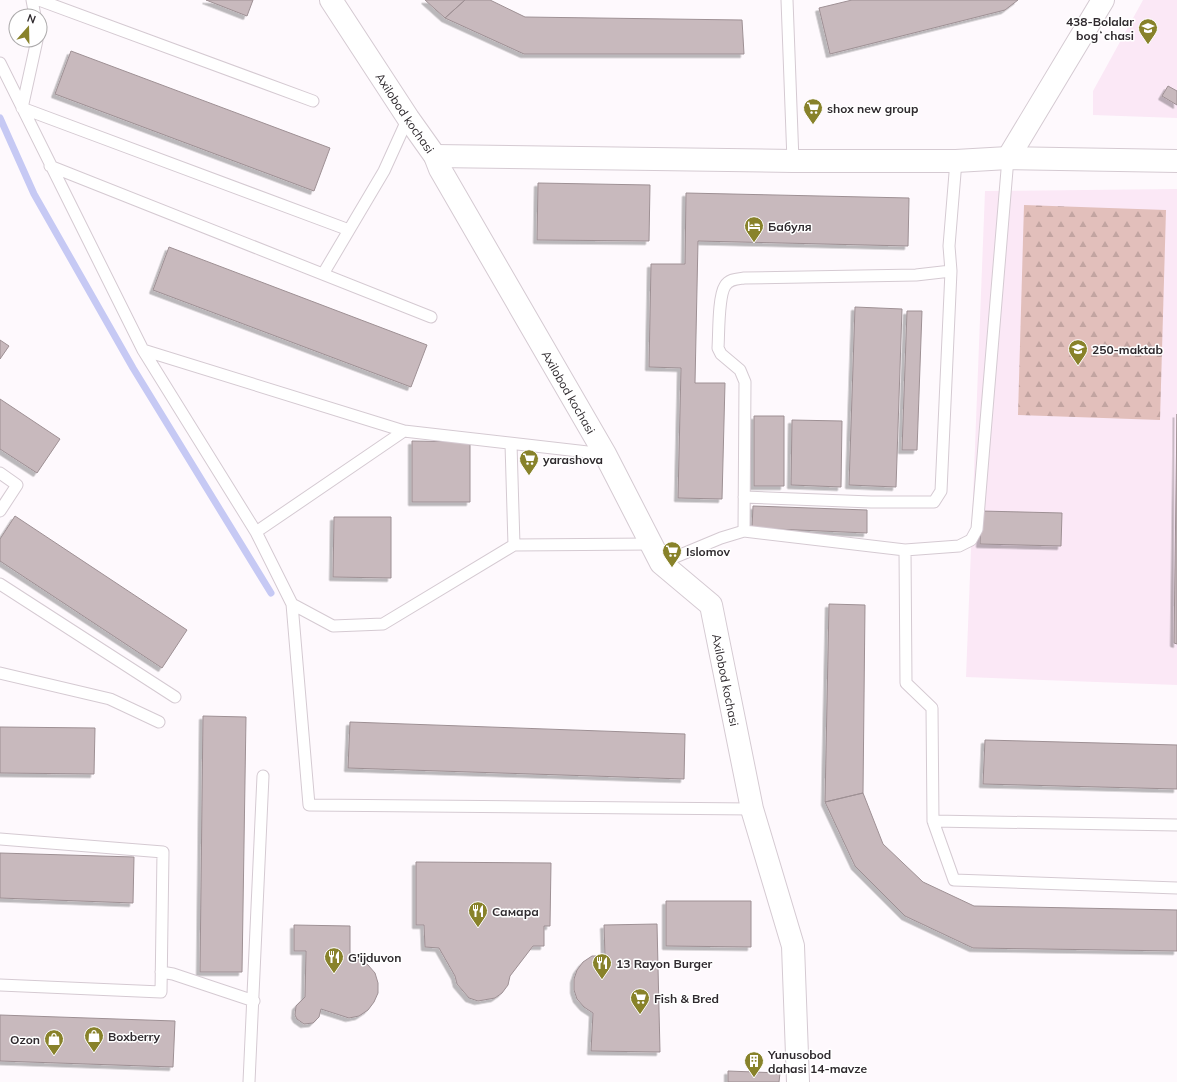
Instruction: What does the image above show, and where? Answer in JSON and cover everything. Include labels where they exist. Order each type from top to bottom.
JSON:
[{"type":"street","name":"Axilobod kochasi","points":[[331,0],[408,118],[435,156],[440,169],[605,454],[661,563],[711,605],[752,809],[793,946],[798,1082]]},
{"type":"street","points":[[1008,158],[1103,0]]},
{"type":"street","points":[[435,156],[793,161],[956,161],[1008,158],[1177,161]]},
{"type":"lane","points":[[39,0],[313,101]]},
{"type":"lane","points":[[787,0],[793,161]]},
{"type":"lane","points":[[22,108],[35,48]]},
{"type":"lane","points":[[0,63],[143,350],[256,532],[292,604],[309,805],[752,809]]},
{"type":"lane","points":[[22,108],[349,230]]},
{"type":"lane","points":[[323,274],[384,171],[408,118]]},
{"type":"lane","points":[[661,563],[721,538],[744,531],[905,550],[959,546],[971,540],[977,529],[1008,158]]},
{"type":"lane","points":[[744,497],[871,502],[934,502],[941,491],[951,271],[949,246],[956,161]]},
{"type":"lane","points":[[50,166],[430,317]]},
{"type":"lane","points":[[744,531],[745,382],[740,370],[721,354],[718,348],[722,294],[725,285],[732,280],[744,278],[916,275],[951,271]]},
{"type":"lane","points":[[143,350],[404,431],[605,454]]},
{"type":"lane","points":[[256,532],[404,431]]},
{"type":"lane","points":[[511,444],[514,545]]},
{"type":"lane","points":[[0,473],[16,485],[0,511]]},
{"type":"lane","points":[[292,604],[333,626],[383,624],[514,545],[651,544]]},
{"type":"lane","points":[[905,550],[906,682],[932,708],[933,821],[954,880],[1177,888]]},
{"type":"lane","points":[[0,584],[175,697]]},
{"type":"lane","points":[[0,673],[110,699],[159,722]]},
{"type":"lane","points":[[249,1082],[254,1001],[263,776]]},
{"type":"lane","points":[[933,821],[1177,825]]},
{"type":"lane","points":[[0,839],[163,852],[161,992],[0,985]]},
{"type":"lane","points":[[161,972],[254,1001]]},
{"type":"shaded area","name":"438-Bolalar bogʻchasi","points":[[1143,0],[1177,0],[1177,118],[1093,115],[1093,91]]},
{"type":"shaded area","name":"250-maktab","points":[[1177,189],[1177,685],[966,677],[985,191]]},
{"type":"green space","points":[[1024,205],[1166,210],[1160,420],[1018,415]]},
{"type":"building","points":[[206,0],[253,0],[247,16]]},
{"type":"building","points":[[425,0],[465,0],[445,18]]},
{"type":"building","points":[[465,0],[490,0],[525,17],[742,20],[744,54],[524,54],[445,18]]},
{"type":"building","points":[[852,0],[1018,0],[1005,10],[830,54],[819,8]]},
{"type":"building","points":[[71,51],[330,148],[314,191],[55,94]]},
{"type":"building","points":[[1168,86],[1177,91],[1177,105],[1162,96]]},
{"type":"building","points":[[538,183],[650,185],[649,241],[537,240]]},
{"type":"building","points":[[686,193],[909,198],[908,246],[698,241],[695,383],[725,383],[722,499],[678,498],[681,368],[649,367],[651,264],[685,264]]},
{"type":"building","points":[[169,247],[427,345],[411,387],[153,290]]},
{"type":"building","points":[[855,307],[902,309],[896,487],[849,485]]},
{"type":"building","points":[[907,311],[922,311],[917,450],[902,450]]},
{"type":"building","points":[[0,340],[9,346],[0,359]]},
{"type":"building","points":[[0,399],[60,439],[37,473],[0,449]]},
{"type":"building","points":[[1177,414],[1177,644],[1174,643]]},
{"type":"building","points":[[754,416],[784,416],[784,486],[754,486]]},
{"type":"building","points":[[792,420],[842,421],[841,487],[791,485]]},
{"type":"building","points":[[412,441],[470,442],[470,502],[412,502]]},
{"type":"building","points":[[753,506],[867,510],[867,533],[752,528]]},
{"type":"building","points":[[981,511],[1062,513],[1061,546],[980,544]]},
{"type":"building","points":[[15,516],[187,630],[162,668],[0,561],[0,539]]},
{"type":"building","points":[[334,517],[391,517],[391,578],[333,577]]},
{"type":"building","points":[[829,604],[865,605],[863,793],[825,802]]},
{"type":"building","points":[[203,716],[246,717],[242,972],[200,972]]},
{"type":"building","points":[[350,722],[685,734],[684,779],[348,768]]},
{"type":"building","points":[[0,727],[95,728],[94,774],[0,773]]},
{"type":"building","points":[[985,740],[1177,745],[1177,789],[983,784]]},
{"type":"building","points":[[863,793],[883,844],[923,882],[974,906],[1177,910],[1177,951],[973,948],[905,916],[855,866],[825,802]]},
{"type":"building","points":[[0,853],[134,857],[133,903],[0,898]]},
{"type":"building","points":[[416,862],[551,863],[550,926],[544,926],[544,946],[533,946],[510,976],[508,985],[502,993],[495,998],[478,1001],[469,998],[457,984],[455,976],[439,948],[425,947],[424,925],[416,925]]},
{"type":"building","points":[[666,901],[751,901],[751,947],[666,946]]},
{"type":"building","points":[[657,924],[660,1052],[591,1051],[593,1013],[584,1007],[577,999],[574,990],[574,979],[577,970],[583,962],[592,956],[605,956],[604,925]]},
{"type":"building","points":[[294,925],[350,926],[350,956],[360,959],[368,965],[375,973],[378,983],[378,993],[368,1010],[359,1016],[349,1018],[321,1009],[319,1017],[313,1023],[304,1024],[297,1019],[295,1015],[296,1006],[305,997],[306,951],[294,951]]},
{"type":"building","points":[[0,1015],[175,1021],[173,1067],[0,1061]]},
{"type":"building","name":"Yunusobod dahasi 14-mavze","points":[[728,1071],[780,1073],[779,1082],[728,1082]]},
{"type":"waterway","points":[[0,118],[34,194],[133,368],[271,593]]},
{"type":"place","name":"438-Bolalar bogʻchasi","points":[[1148,45]]},
{"type":"place","name":"shox new group","points":[[813,125]]},
{"type":"place","name":"Бабуля","points":[[754,243]]},
{"type":"place","name":"250-maktab","points":[[1078,366]]},
{"type":"place","name":"yarashova","points":[[529,476]]},
{"type":"place","name":"Islomov","points":[[672,568]]},
{"type":"place","name":"Самара","points":[[478,928]]},
{"type":"place","name":"G'ijduvon","points":[[334,974]]},
{"type":"place","name":"13 Rayon Burger","points":[[602,980]]},
{"type":"place","name":"Fish & Bred","points":[[640,1015]]},
{"type":"place","name":"Boxberry","points":[[94,1053]]},
{"type":"place","name":"Ozon","points":[[54,1056]]},
{"type":"place","name":"Yunusobod dahasi 14-mavze","points":[[754,1078]]}]
